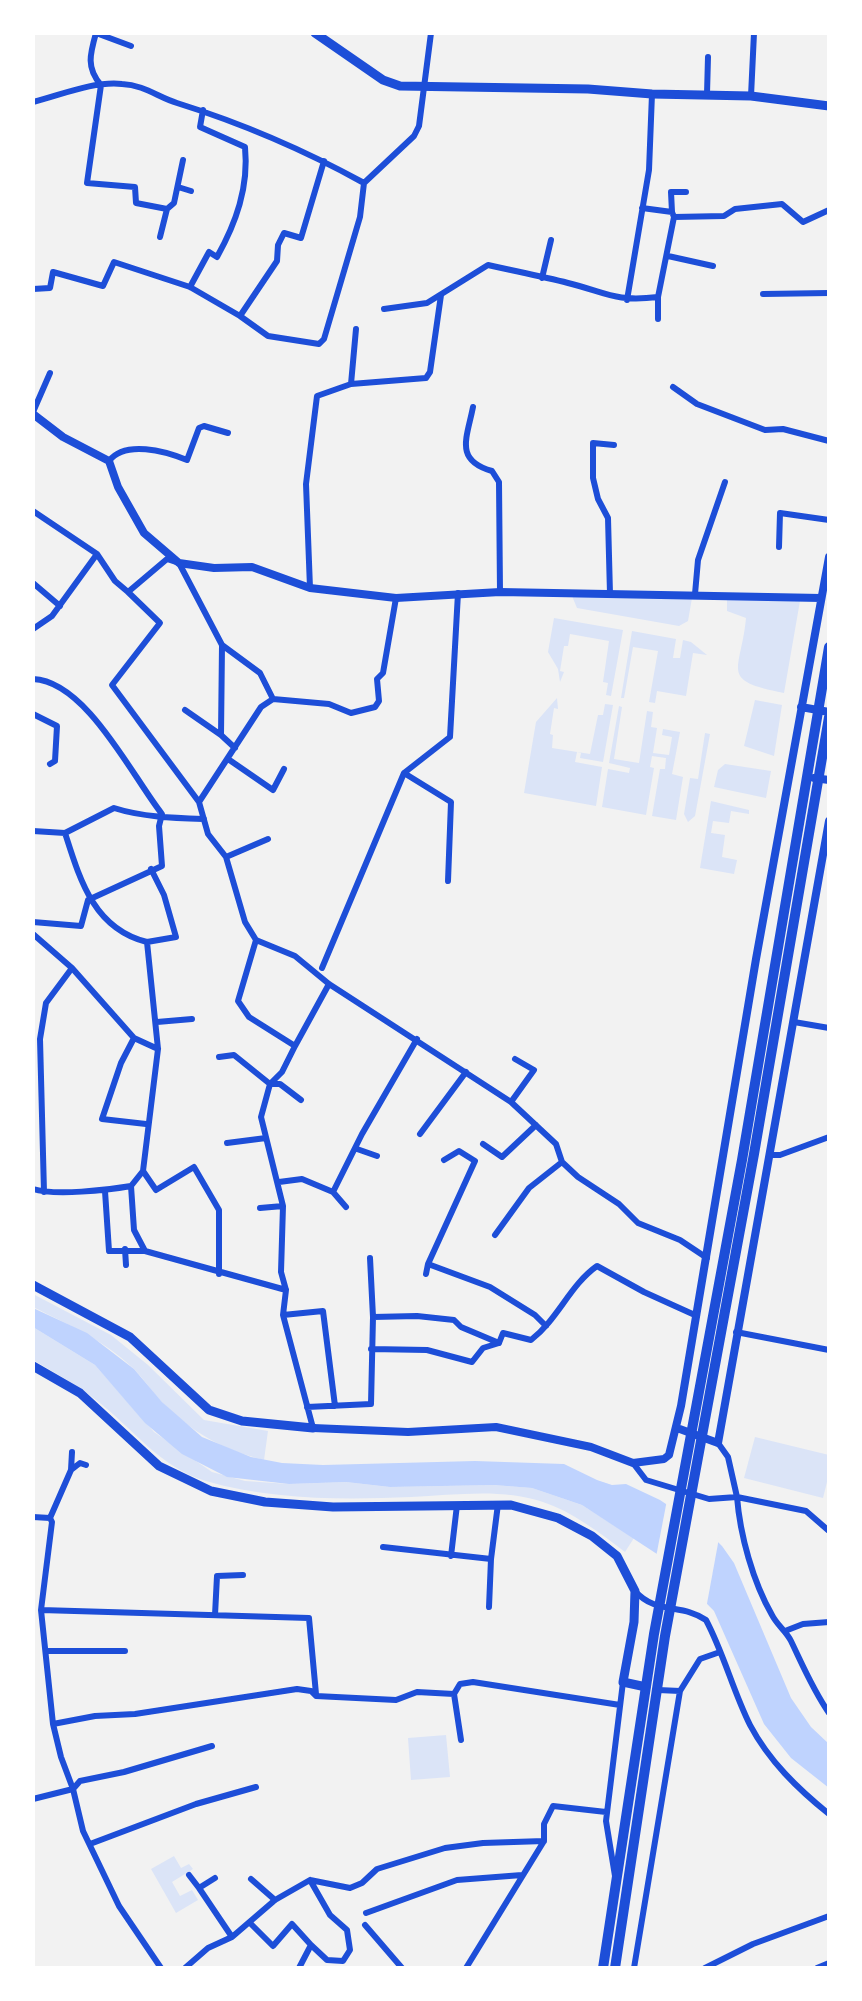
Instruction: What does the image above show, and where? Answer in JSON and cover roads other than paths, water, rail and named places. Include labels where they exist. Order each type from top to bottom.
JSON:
[{"type":"highway","points":[[615,1968],[629,1859],[659,1690],[659,1635],[687,1451],[697,1434],[754,1154],[818,778],[829,647]]},
{"type":"highway","points":[[603,1968],[646,1686],[699,1453],[697,1434],[765,1016],[818,778]]},
{"type":"main road","points":[[315,33],[383,80],[400,86],[426,89],[588,89],[652,94],[751,96],[829,106]]},
{"type":"main road","points":[[33,1285],[130,1338],[209,1410],[242,1421],[313,1428]]},
{"type":"main road","points":[[34,1368],[80,1393],[159,1466],[211,1491],[265,1502],[298,1505],[498,1504],[535,1509],[558,1518],[604,1543],[617,1556],[635,1591],[635,1622],[624,1682],[646,1686]]},
{"type":"street","points":[[131,46],[96,33],[89,58],[92,74],[101,85],[87,183],[135,187],[136,203],[167,209]]},
{"type":"street","points":[[33,289],[50,288],[53,272],[103,286],[114,262],[186,286],[240,316],[268,336],[319,344],[324,339],[360,217],[364,183],[414,136],[426,89],[431,33]]},
{"type":"street","points":[[751,96],[754,33]]},
{"type":"street","points":[[707,94],[708,57]]},
{"type":"street","points":[[33,102],[101,85],[120,83],[145,87],[168,99],[203,110],[324,161],[364,183]]},
{"type":"street","points":[[627,300],[649,170],[652,94]]},
{"type":"street","points":[[186,286],[209,252],[217,257],[235,225],[246,165],[245,147],[200,127],[203,110]]},
{"type":"street","points":[[160,237],[167,209],[174,203],[183,160]]},
{"type":"street","points":[[240,316],[277,261],[278,245],[284,233],[301,238],[324,161]]},
{"type":"street","points":[[178,187],[191,191]]},
{"type":"street","points":[[658,319],[658,297],[668,256],[673,214],[671,192],[686,192]]},
{"type":"street","points":[[642,208],[673,214],[724,216],[735,209],[782,204],[803,222],[829,210]]},
{"type":"street","points":[[542,278],[551,240]]},
{"type":"street","points":[[668,256],[713,266]]},
{"type":"street","points":[[384,309],[413,307],[441,295],[488,265],[627,300],[658,297]]},
{"type":"street","points":[[763,294],[829,293]]},
{"type":"street","points":[[310,589],[306,484],[317,396],[351,384],[426,378],[430,372],[441,295]]},
{"type":"street","points":[[351,384],[356,329]]},
{"type":"street","points":[[50,373],[33,413],[64,437],[109,461],[118,487],[144,533],[179,563],[222,645],[238,660],[260,673],[267,681],[273,699]]},
{"type":"street","points":[[673,387],[697,404],[765,430],[783,429],[829,442]]},
{"type":"street","points":[[473,407],[466,443],[468,458],[475,466],[492,471],[499,482],[500,592]]},
{"type":"street","points":[[109,461],[115,453],[130,448],[187,460],[199,428],[204,426],[228,433]]},
{"type":"street","points":[[610,594],[608,518],[598,499],[593,478],[593,443],[614,445]]},
{"type":"street","points":[[695,594],[698,560],[725,482]]},
{"type":"street","points":[[33,511],[97,554],[115,582],[160,623],[112,685],[199,803],[208,834],[226,857],[245,922],[256,940],[295,956],[329,984],[510,1102],[556,1144],[562,1162],[593,1188],[619,1204],[638,1223],[680,1240],[707,1258]]},
{"type":"street","points":[[779,547],[780,513],[829,520]]},
{"type":"street","points":[[33,629],[52,616],[97,554]]},
{"type":"street","points":[[329,984],[282,1072],[270,1084],[261,1109],[283,1206],[281,1272],[286,1290],[284,1315],[313,1428],[408,1432],[496,1427],[591,1447],[633,1463],[664,1459],[669,1454],[677,1428],[829,557]]},
{"type":"street","points":[[128,592],[167,559],[214,568],[252,567],[310,589],[396,598],[500,592],[821,598]]},
{"type":"street","points":[[33,583],[60,606]]},
{"type":"street","points":[[322,968],[404,773],[450,737],[458,593]]},
{"type":"street","points":[[199,803],[261,707],[273,699],[330,704],[351,713],[375,707],[379,701],[377,679],[383,673],[396,598]]},
{"type":"street","points":[[221,735],[222,645]]},
{"type":"street","points":[[33,679],[47,680],[96,717],[162,814],[159,826],[162,866],[88,900]]},
{"type":"street","points":[[801,707],[825,713]]},
{"type":"street","points":[[185,710],[235,748]]},
{"type":"street","points":[[33,714],[57,726],[55,761],[50,764]]},
{"type":"street","points":[[228,759],[273,790],[284,769]]},
{"type":"street","points":[[404,773],[451,802],[448,881]]},
{"type":"street","points":[[33,831],[65,833],[114,808],[142,817],[162,814],[204,819]]},
{"type":"street","points":[[178,818],[178,828]]},
{"type":"street","points":[[718,1443],[829,821]]},
{"type":"street","points":[[65,833],[88,900],[118,932],[146,942],[176,937],[164,895],[151,869]]},
{"type":"street","points":[[226,857],[268,839]]},
{"type":"street","points":[[33,922],[77,927],[84,923],[88,900]]},
{"type":"street","points":[[33,934],[72,968],[134,1038],[158,1049]]},
{"type":"street","points":[[256,940],[238,1001],[249,1017],[295,1046]]},
{"type":"street","points":[[33,1189],[44,1192],[105,1191],[131,1186],[143,1171],[146,1124],[158,1049],[146,942]]},
{"type":"street","points":[[44,1192],[40,1038],[46,1003],[72,968]]},
{"type":"street","points":[[33,1017],[43,1020]]},
{"type":"street","points":[[157,1022],[192,1019]]},
{"type":"street","points":[[794,1021],[829,1028]]},
{"type":"street","points":[[134,1038],[121,1063],[102,1119],[146,1124]]},
{"type":"street","points":[[333,1192],[357,1149],[362,1134],[417,1039]]},
{"type":"street","points":[[219,1058],[234,1055],[270,1084],[280,1084],[302,1100]]},
{"type":"street","points":[[510,1102],[534,1070],[516,1059]]},
{"type":"street","points":[[420,1135],[466,1072]]},
{"type":"street","points":[[483,1144],[502,1157],[536,1125]]},
{"type":"street","points":[[771,1155],[780,1155],[829,1137]]},
{"type":"street","points":[[226,1143],[266,1138]]},
{"type":"street","points":[[357,1149],[377,1156]]},
{"type":"street","points":[[426,1274],[428,1264],[475,1161],[459,1151],[444,1160]]},
{"type":"street","points":[[495,1235],[529,1188],[562,1162]]},
{"type":"street","points":[[143,1171],[156,1190],[194,1167],[219,1210],[219,1274]]},
{"type":"street","points":[[279,1182],[302,1179],[333,1192],[346,1207]]},
{"type":"street","points":[[131,1186],[134,1230],[145,1251]]},
{"type":"street","points":[[105,1191],[109,1251],[145,1251],[219,1274],[286,1290]]},
{"type":"street","points":[[260,1208],[283,1206]]},
{"type":"street","points":[[125,1249],[126,1265]]},
{"type":"street","points":[[307,1407],[371,1404],[373,1317],[370,1258]]},
{"type":"street","points":[[428,1264],[490,1287],[535,1315],[546,1326]]},
{"type":"street","points":[[499,1343],[503,1333],[531,1340],[546,1326],[586,1274],[597,1266],[656,1298],[697,1316]]},
{"type":"street","points":[[284,1315],[323,1311],[335,1406]]},
{"type":"street","points":[[373,1317],[417,1316],[454,1320],[461,1327],[499,1343]]},
{"type":"street","points":[[737,1332],[829,1350]]},
{"type":"street","points":[[371,1349],[427,1350],[472,1362],[483,1348],[499,1343]]},
{"type":"street","points":[[677,1428],[718,1443],[727,1457],[737,1497],[739,1520],[763,1597],[773,1618],[785,1631],[813,1690],[829,1713]]},
{"type":"street","points":[[72,1452],[71,1470],[50,1518],[52,1522],[41,1610],[54,1724],[73,1789],[79,1821],[119,1906],[161,1968]]},
{"type":"street","points":[[71,1470],[80,1463],[86,1465]]},
{"type":"street","points":[[633,1463],[646,1480],[709,1499],[737,1497],[806,1511],[829,1531]]},
{"type":"street","points":[[489,1607],[491,1559],[498,1504]]},
{"type":"street","points":[[451,1556],[457,1505]]},
{"type":"street","points":[[33,1517],[50,1518]]},
{"type":"street","points":[[383,1547],[491,1559]]},
{"type":"street","points":[[215,1615],[216,1576],[243,1575]]},
{"type":"street","points":[[635,1591],[645,1602],[692,1613],[706,1620],[744,1711],[764,1748],[796,1786],[829,1814]]},
{"type":"street","points":[[41,1610],[309,1618],[316,1696]]},
{"type":"street","points":[[785,1631],[803,1624],[829,1622]]},
{"type":"street","points":[[47,1651],[125,1651]]},
{"type":"street","points":[[634,1968],[680,1691],[700,1659],[720,1652]]},
{"type":"street","points":[[461,1740],[454,1694],[460,1684],[473,1682],[620,1705]]},
{"type":"street","points":[[617,1885],[606,1830],[606,1812],[624,1682]]},
{"type":"street","points":[[54,1724],[297,1689],[312,1691],[316,1696],[396,1700],[417,1692],[454,1694]]},
{"type":"street","points":[[659,1690],[680,1691]]},
{"type":"street","points":[[33,1799],[73,1789],[80,1781],[124,1772],[212,1746]]},
{"type":"street","points":[[90,1844],[196,1804],[256,1787]]},
{"type":"street","points":[[466,1968],[544,1841],[544,1824],[553,1806],[606,1812]]},
{"type":"street","points":[[186,1968],[208,1948],[232,1937],[275,1900],[310,1880],[350,1888],[362,1883],[377,1869],[445,1848],[483,1843],[544,1841]]},
{"type":"street","points":[[189,1875],[232,1937]]},
{"type":"street","points":[[366,1913],[457,1880],[522,1875]]},
{"type":"street","points":[[199,1888],[215,1878]]},
{"type":"street","points":[[251,1880],[275,1900]]},
{"type":"street","points":[[250,1923],[273,1946],[292,1924],[327,1960],[343,1961],[350,1950],[347,1930],[330,1915],[310,1880]]},
{"type":"street","points":[[705,1968],[753,1944],[829,1916]]},
{"type":"street","points":[[365,1925],[402,1968]]},
{"type":"street","points":[[299,1967],[311,1945]]},
{"type":"street","points":[[817,1968],[829,1963]]},
{"type":"water","points":[[33,1308],[87,1333],[134,1369],[162,1402],[202,1437],[251,1457],[282,1463],[323,1465],[475,1461],[564,1464],[597,1480],[612,1485],[626,1484],[660,1500],[708,1532],[734,1563],[791,1698],[811,1727],[829,1744],[829,1788],[791,1758],[764,1724],[714,1611],[660,1556],[582,1505],[532,1488],[494,1485],[390,1487],[346,1482],[289,1484],[227,1477],[182,1454],[145,1423],[95,1365],[33,1327]]}]
